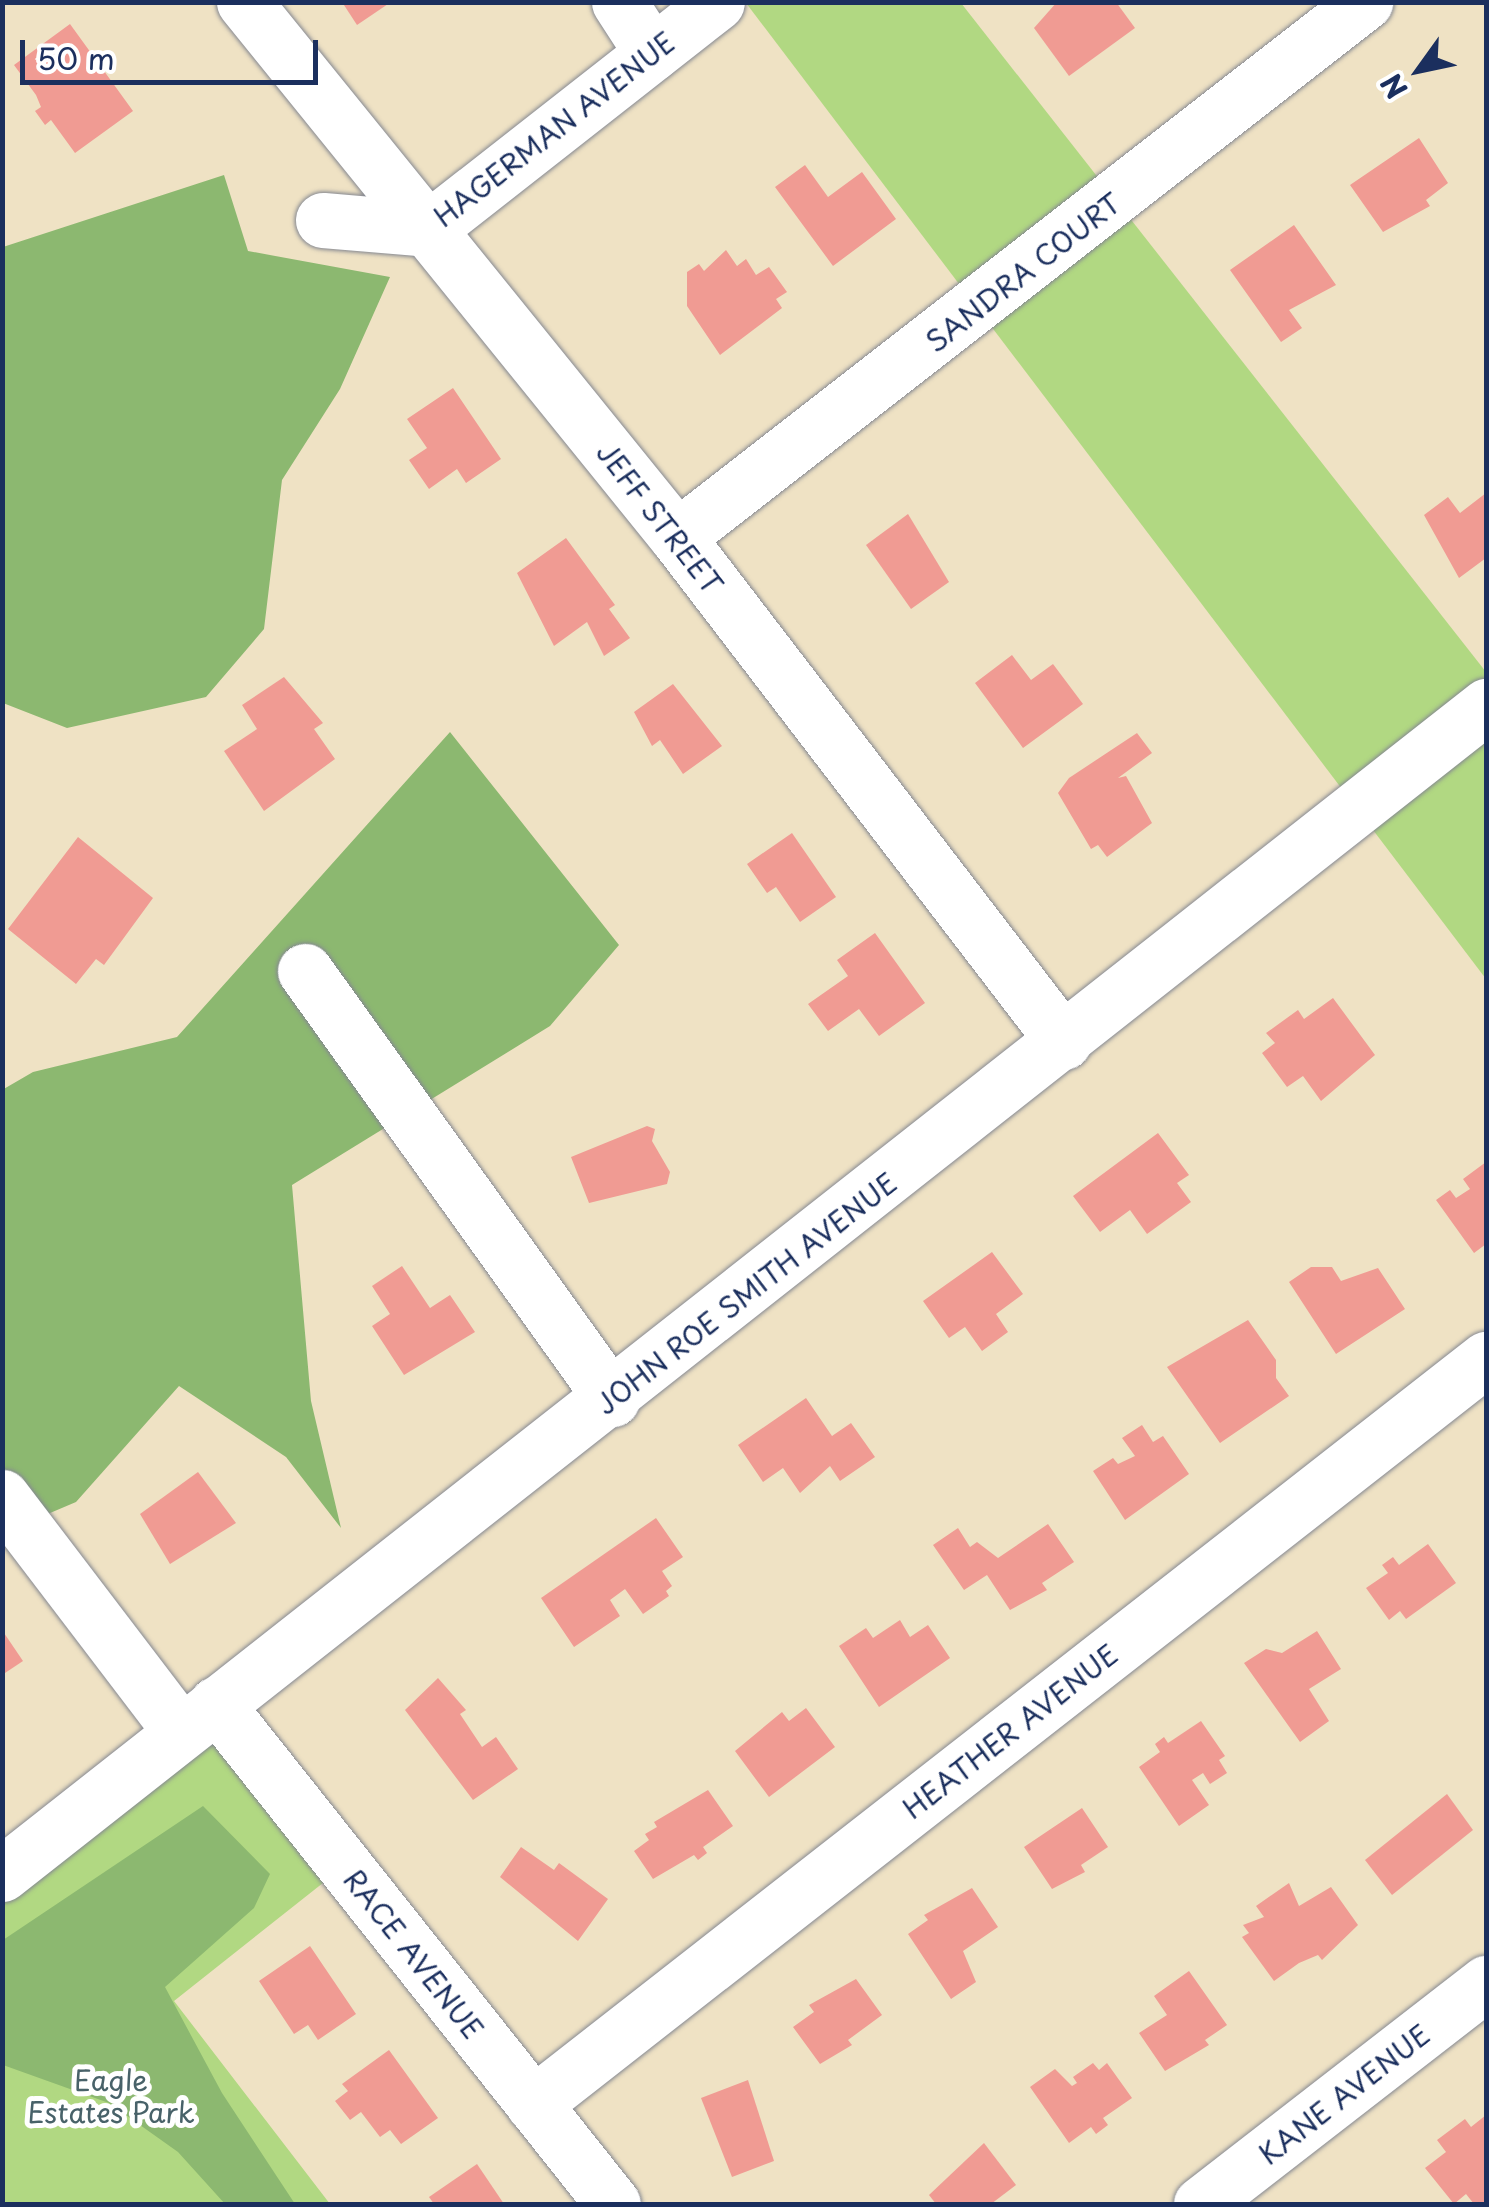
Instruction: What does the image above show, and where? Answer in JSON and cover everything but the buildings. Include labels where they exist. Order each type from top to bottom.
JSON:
[{"type":"street","name":"JEFF STREET","points":[[244,2],[677,538],[1064,1042]]},
{"type":"street","points":[[618,2],[652,54]]},
{"type":"street","name":"HAGERMAN AVENUE","points":[[323,220],[428,229],[717,2]]},
{"type":"street","name":"SANDRA COURT","points":[[677,538],[1365,2]]},
{"type":"street","name":"JOHN ROE SMITH AVENUE","points":[[2,1874],[612,1399],[1486,706]]},
{"type":"street","points":[[305,971],[612,1399]]},
{"type":"street","name":"HEATHER AVENUE","points":[[533,2104],[1486,1359]]},
{"type":"street","name":"RACE AVENUE","points":[[2,1497],[533,2104],[613,2204]]},
{"type":"street","name":"KANE AVENUE","points":[[1200,2204],[1486,1984]]},
{"type":"green space","points":[[746,3],[961,3],[1486,672],[1486,979]]},
{"type":"green space","points":[[224,175],[248,251],[390,277],[340,389],[282,480],[264,629],[206,697],[67,728],[3,703],[3,247]]},
{"type":"green space","points":[[450,732],[619,945],[550,1026],[292,1185],[311,1401],[341,1528],[286,1457],[179,1386],[76,1502],[3,1533],[2,1090],[33,1072],[177,1037]]},
{"type":"green space","name":"Eagle Estates Park","points":[[214,1739],[328,1879],[174,2001],[330,2204],[3,2204],[3,1904]]},
{"type":"green space","points":[[203,1806],[270,1874],[254,1908],[165,1987],[222,2093],[295,2204],[225,2204],[178,2152],[109,2103],[3,2065],[3,1940]]}]
